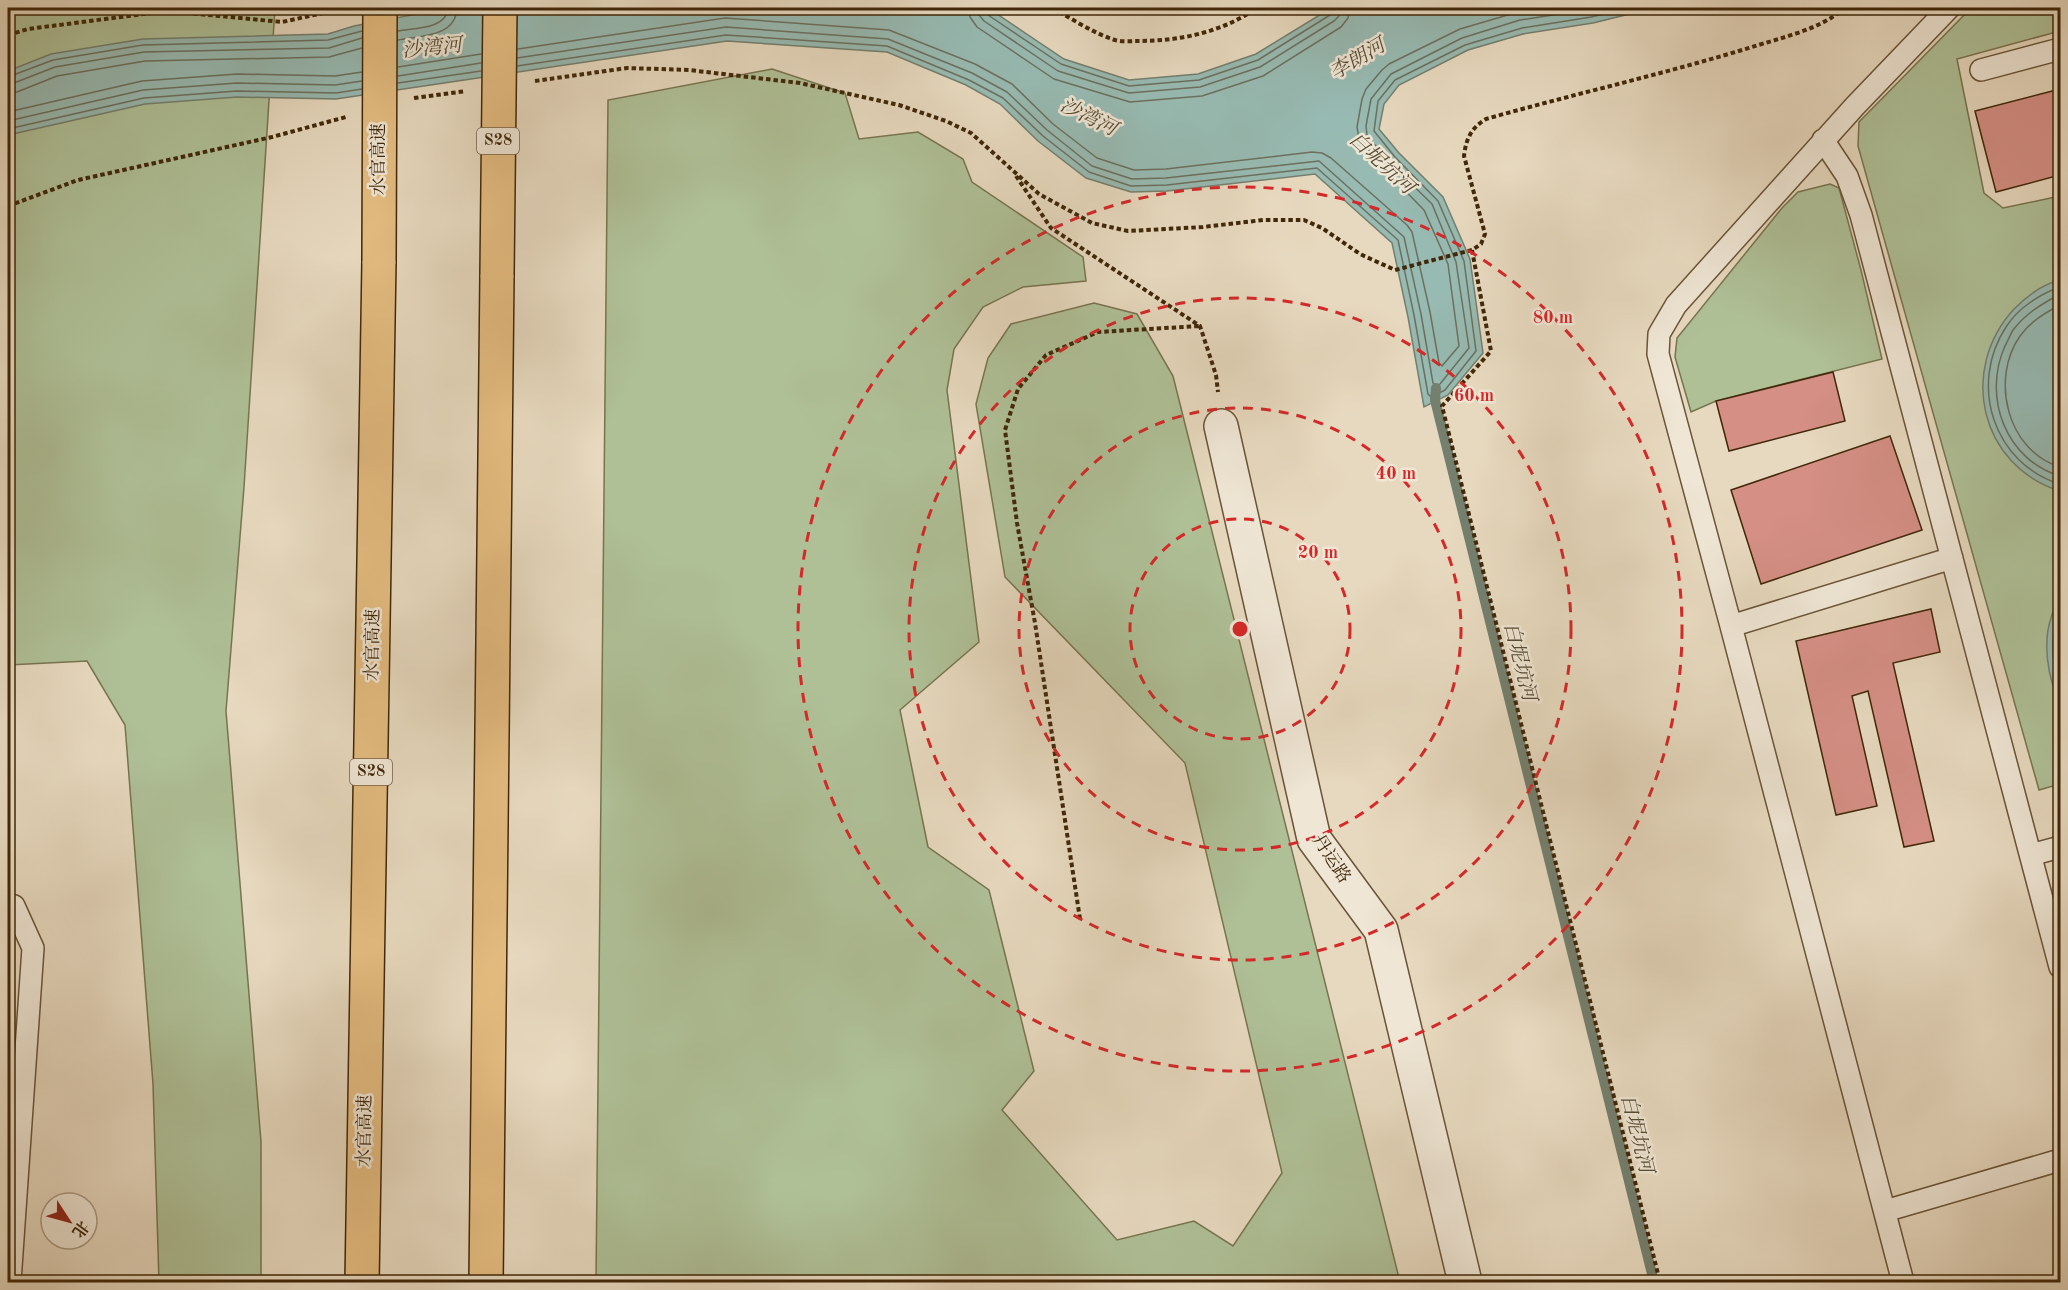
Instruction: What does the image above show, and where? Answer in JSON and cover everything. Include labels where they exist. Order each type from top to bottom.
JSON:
[{"type":"highway","name":"水官高速","points":[[362,1282],[381,8]]},
{"type":"highway","name":"S28","points":[[486,1282],[500,8]]},
{"type":"street","name":"丹运路","points":[[1221,426],[1314,839],[1381,930],[1465,1282]]},
{"type":"lane","points":[[1903,1282],[1658,354],[1659,334],[1676,305],[1823,140],[1949,8]]},
{"type":"lane","points":[[1981,70],[2061,48]]},
{"type":"lane","points":[[1823,140],[1846,176],[1861,215],[2061,967]]},
{"type":"lane","points":[[1731,626],[1952,558]]},
{"type":"lane","points":[[2031,855],[2061,847]]},
{"type":"lane","points":[[8,904],[14,906],[33,948],[10,1282]]},
{"type":"lane","points":[[1885,1211],[2061,1160]]},
{"type":"path","points":[[8,35],[28,29],[167,11],[282,22],[349,8]]},
{"type":"path","points":[[1053,8],[1117,41],[1158,41],[1198,35],[1228,25],[1257,8]]},
{"type":"path","points":[[524,82],[627,68],[689,70],[800,82],[899,105],[946,121],[971,133],[1039,194],[1092,223],[1128,231],[1203,227],[1263,220],[1304,220],[1323,228],[1360,254],[1395,270],[1472,250],[1481,244],[1485,234],[1464,156],[1467,140],[1476,125],[1485,119],[1716,58],[1798,33],[1838,14],[1844,8]]},
{"type":"path","points":[[410,99],[467,91]]},
{"type":"path","points":[[8,206],[78,180],[272,137],[352,115]]},
{"type":"path","points":[[1013,172],[1051,228],[1200,326],[1216,375],[1221,426]]},
{"type":"path","points":[[1472,250],[1491,351],[1442,406],[1660,1282]]},
{"type":"path","points":[[1080,919],[1035,623],[1017,523],[1005,430],[1018,389],[1046,355],[1098,332],[1200,326]]},
{"type":"green space","points":[[8,8],[275,8],[244,487],[226,711],[261,1142],[261,1282],[159,1282],[153,1084],[125,725],[87,661],[8,665]]},
{"type":"green space","points":[[1971,8],[2060,8],[2060,31],[1957,59],[1984,193],[2003,208],[2060,196],[2060,784],[2039,790],[1858,146],[1859,122]]},
{"type":"green space","points":[[772,69],[845,93],[859,139],[918,132],[963,159],[972,182],[1083,257],[1086,281],[1023,287],[983,307],[954,349],[947,390],[979,642],[900,710],[928,847],[989,890],[1034,1071],[1002,1110],[1117,1240],[1194,1221],[1233,1246],[1282,1173],[1185,763],[1005,577],[976,404],[988,358],[1011,324],[1094,303],[1137,314],[1173,376],[1400,1282],[596,1282],[608,100]]},
{"type":"green space","points":[[1830,184],[1839,188],[1882,359],[1716,401],[1691,412],[1675,357],[1677,338],[1782,208],[1798,192]]},
{"type":"water","points":[[448,8],[988,8],[1064,59],[1129,80],[1198,74],[1256,54],[1331,8],[1654,8],[1593,23],[1523,34],[1468,50],[1399,85],[1384,104],[1379,129],[1399,153],[1443,197],[1470,259],[1483,353],[1448,395],[1424,407],[1392,243],[1315,174],[1167,191],[1131,192],[1086,178],[1038,141],[1000,104],[966,85],[887,52],[727,41],[336,99],[237,97],[145,104],[8,135],[8,71],[51,54],[143,39],[328,34],[354,26]]},
{"type":"water","points":[[2060,280],[2060,491],[2033,479],[2011,461],[1996,439],[1986,413],[1983,387],[1986,360],[1997,333],[2014,309],[2035,292]]},
{"type":"water","points":[[2060,596],[2060,700],[2049,671],[2047,638],[2053,612]]},
{"type":"building","points":[[2060,89],[2060,175],[1996,192],[1975,111]]},
{"type":"building","points":[[1833,372],[1845,421],[1729,451],[1716,401]]},
{"type":"building","points":[[1890,436],[1922,530],[1761,584],[1731,490]]},
{"type":"building","points":[[1931,609],[1940,652],[1893,663],[1934,841],[1904,847],[1868,691],[1852,696],[1877,806],[1836,815],[1796,641]]},
{"type":"waterway","name":"白坭坑河","points":[[1436,388],[1435,400],[1654,1282]]},
{"type":"water label","name":"沙湾河","points":[[432,49]]},
{"type":"water label","name":"李朗河","points":[[1358,60]]},
{"type":"water label","name":"沙湾河","points":[[1088,118]]}]
